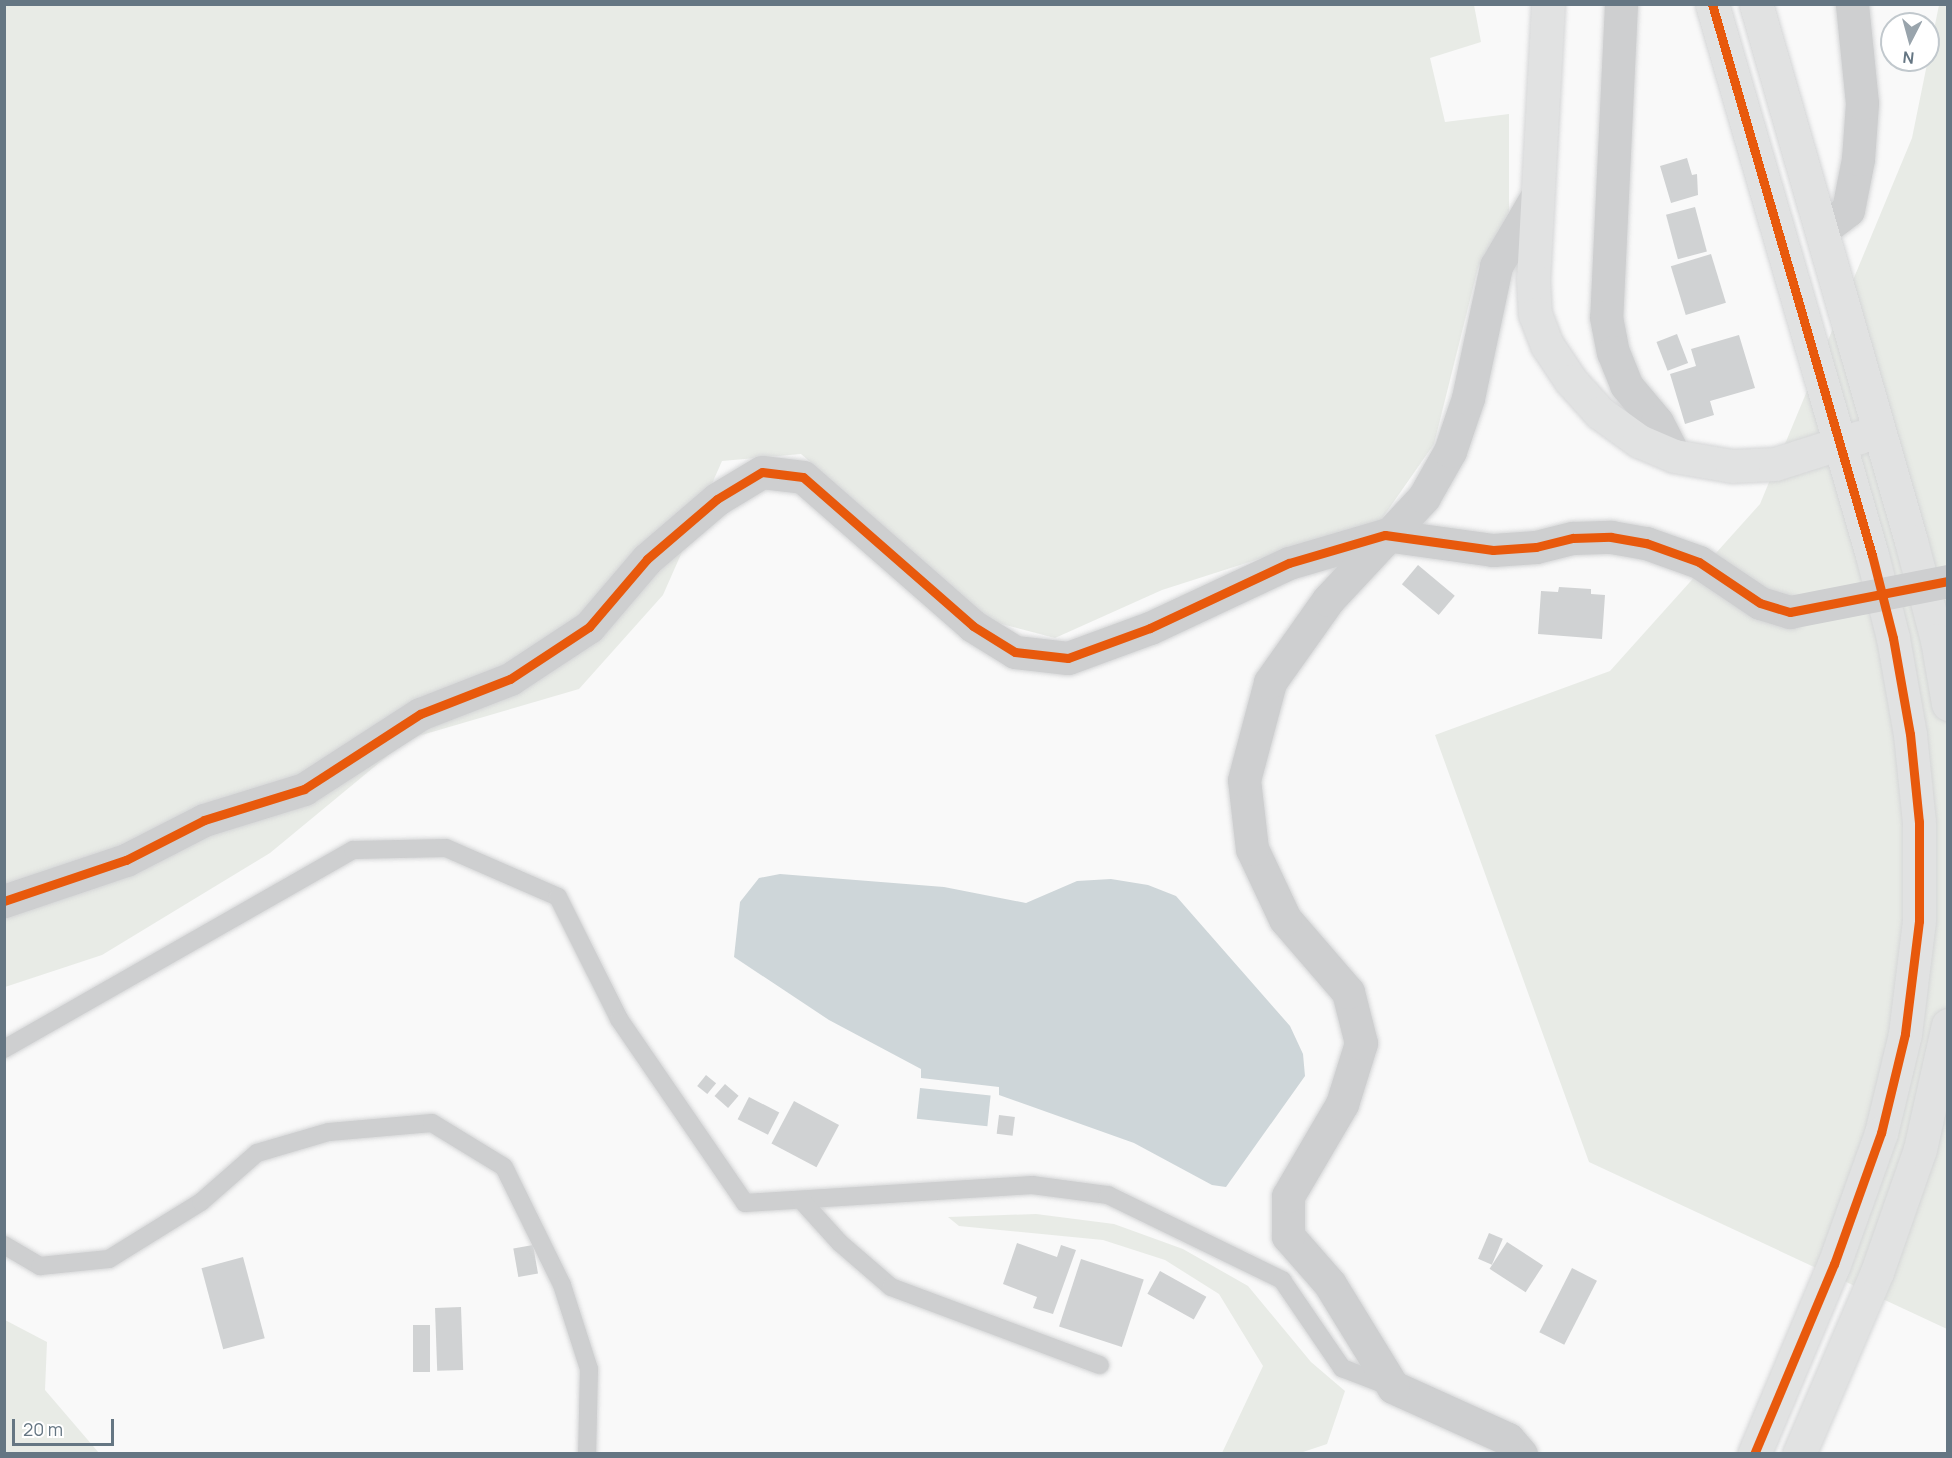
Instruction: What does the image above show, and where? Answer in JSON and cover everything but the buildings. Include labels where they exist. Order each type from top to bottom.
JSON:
[{"type":"street","points":[[1548,4],[1533,279],[1535,314],[1547,345],[1570,381],[1600,413],[1639,441],[1674,456],[1732,466],[1774,464],[1840,446],[1876,430]]},
{"type":"street","points":[[1621,4],[1606,317],[1613,352],[1626,385],[1657,422],[1674,456]]},
{"type":"street","points":[[1712,4],[1893,638],[1910,734],[1919,822],[1919,921],[1905,1034],[1881,1133],[1834,1264],[1754,1454]]},
{"type":"street","points":[[1756,4],[1823,229],[1876,430],[1934,629],[1947,704]]},
{"type":"street","points":[[1823,229],[1848,210],[1858,159],[1862,103],[1852,4]]},
{"type":"street","points":[[1521,1454],[1508,1438],[1393,1387],[1330,1284],[1288,1236],[1288,1196],[1342,1104],[1361,1043],[1348,992],[1285,919],[1252,849],[1244,780],[1270,682],[1328,600],[1385,535],[1424,497],[1450,451],[1468,398],[1496,266],[1537,196]]},
{"type":"street","points":[[4,901],[126,860],[204,820],[304,789],[420,714],[510,679],[589,627],[647,560],[717,499],[762,472],[803,477],[973,626],[1015,652],[1068,658],[1150,628],[1289,563],[1385,535],[1493,550],[1536,547],[1573,538],[1611,537],[1646,543],[1700,562],[1760,603],[1790,612],[1947,581]]},
{"type":"street","points":[[1799,1454],[1877,1272],[1920,1149],[1947,1025]]},
{"type":"lane","points":[[4,1049],[353,850],[446,848],[558,897],[619,1020],[745,1203],[1032,1185],[1108,1195],[1282,1280],[1342,1368],[1393,1387]]},
{"type":"lane","points":[[4,1245],[40,1266],[109,1259],[201,1202],[256,1153],[329,1132],[432,1123],[504,1167],[562,1285],[589,1369],[588,1453]]},
{"type":"lane","points":[[801,1200],[840,1244],[891,1287],[1100,1365]]},
{"type":"shaded area","points":[[4,5],[1474,5],[1481,42],[1430,58],[1445,122],[1509,114],[1509,212],[1478,268],[1434,444],[1381,520],[1162,590],[1055,638],[994,622],[801,454],[722,461],[663,595],[579,689],[408,739],[270,853],[102,955],[5,987]]},
{"type":"shaded area","points":[[1939,5],[1947,5],[1947,1329],[1589,1162],[1435,735],[1610,671],[1760,504],[1912,138],[1925,72],[1940,72],[1940,12],[1938,12]]},
{"type":"shaded area","points":[[780,874],[944,887],[1026,903],[1077,881],[1111,879],[1148,885],[1176,896],[1290,1026],[1303,1054],[1305,1076],[1226,1187],[1212,1185],[1134,1143],[999,1095],[999,1087],[921,1078],[921,1069],[829,1020],[734,957],[740,902],[759,878]]},
{"type":"shaded area","points":[[920,1088],[991,1095],[987,1126],[917,1119]]},
{"type":"shaded area","points":[[1036,1214],[1114,1224],[1183,1249],[1248,1286],[1311,1362],[1345,1391],[1327,1444],[1300,1453],[1222,1453],[1263,1366],[1219,1294],[1165,1260],[1103,1240],[959,1226],[948,1217]]},
{"type":"shaded area","points":[[5,1320],[47,1342],[45,1390],[99,1453],[5,1453]]},
{"type":"cycle path","points":[[1712,4],[1872,555],[1893,638],[1910,734],[1919,822],[1919,921],[1905,1034],[1881,1133],[1834,1264],[1754,1454]]},
{"type":"cycle path","points":[[4,901],[126,860],[204,820],[304,789],[420,714],[510,679],[589,627],[647,559],[717,499],[762,472],[803,477],[973,626],[1015,652],[1068,658],[1150,628],[1289,563],[1385,535],[1493,550],[1536,547],[1573,538],[1611,537],[1646,543],[1699,562],[1760,603],[1790,612],[1948,581]]}]
